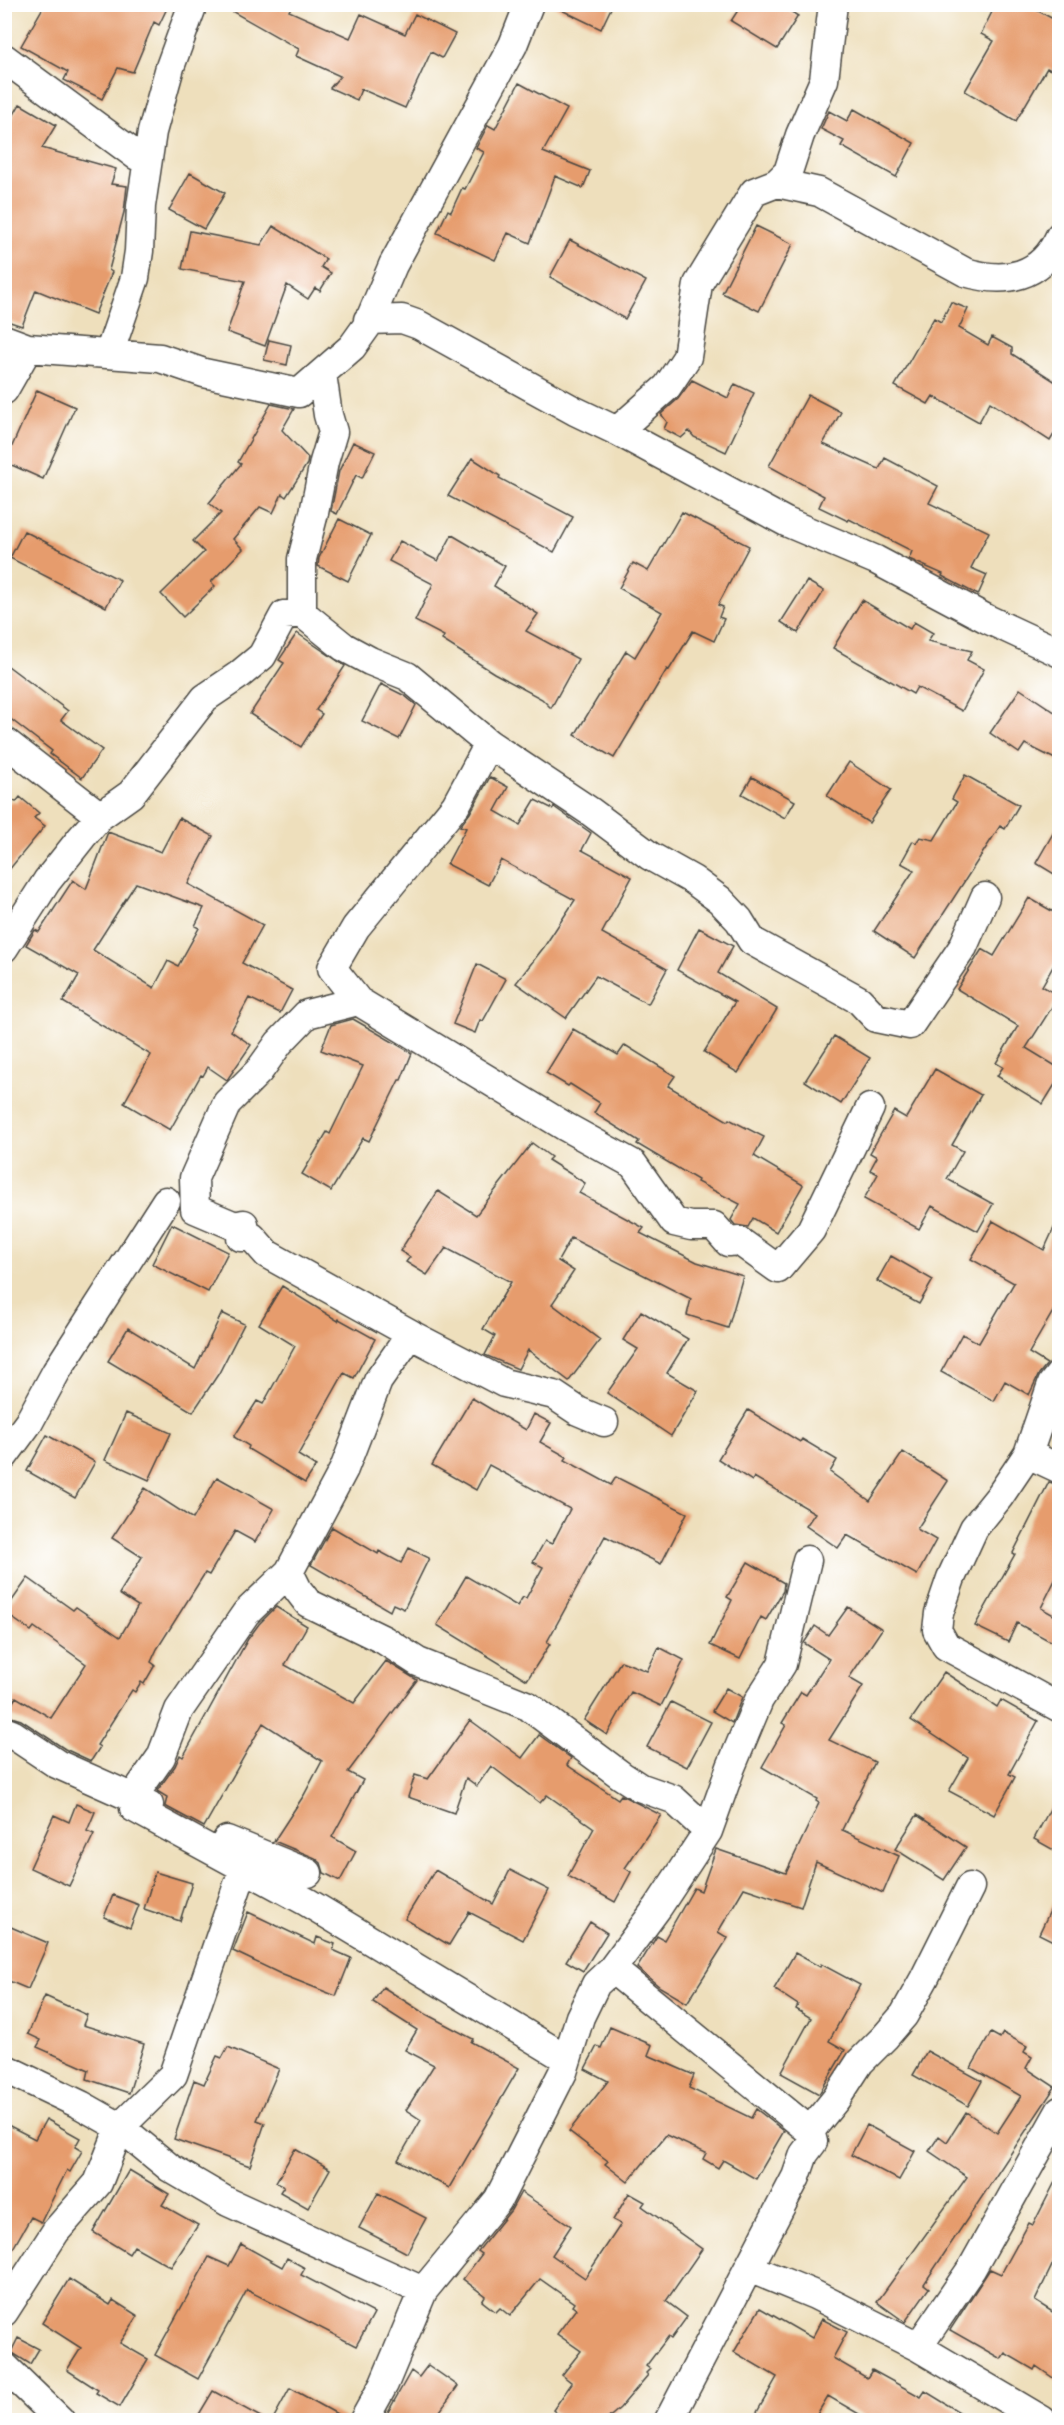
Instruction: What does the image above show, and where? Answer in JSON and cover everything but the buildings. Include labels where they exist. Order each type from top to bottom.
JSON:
[{"type":"street","points":[[108,354],[135,278],[139,252],[141,206],[152,132],[170,67],[194,4]]},
{"type":"street","points":[[4,390],[16,344],[160,358],[204,373],[298,393],[352,347],[367,327],[393,265],[513,45],[529,4]]},
{"type":"street","points":[[617,431],[667,387],[687,357],[698,284],[754,192],[777,183],[788,172],[800,135],[824,80],[833,4]]},
{"type":"street","points":[[4,58],[137,156]]},
{"type":"street","points":[[777,183],[819,192],[964,272],[986,279],[1006,278],[1027,273],[1043,260],[1056,244],[1059,236]]},
{"type":"street","points":[[368,320],[402,319],[419,325],[575,411],[617,431],[786,522],[876,560],[1059,653]]},
{"type":"street","points":[[302,613],[302,559],[333,432],[322,374]]},
{"type":"street","points":[[4,948],[47,881],[100,816],[131,794],[205,698],[262,656],[284,615],[302,613],[344,647],[370,662],[407,676],[489,744],[650,856],[693,880],[720,900],[739,920],[752,941],[859,999],[876,1018],[910,1025],[963,947],[985,897]]},
{"type":"street","points":[[4,741],[100,816]]},
{"type":"street","points":[[489,744],[456,805],[356,927],[332,968],[358,1001],[566,1127],[633,1164],[674,1222],[691,1226],[714,1226],[728,1242],[739,1241],[778,1269],[812,1230],[870,1108]]},
{"type":"street","points":[[358,1001],[307,1014],[279,1043],[260,1071],[227,1102],[194,1178],[195,1209],[236,1226],[244,1224],[241,1237],[252,1237],[267,1254],[411,1334]]},
{"type":"street","points":[[4,1456],[29,1422],[56,1372],[166,1201]]},
{"type":"street","points":[[411,1334],[402,1330],[504,1383],[554,1395],[578,1411],[604,1422]]},
{"type":"street","points":[[133,1802],[160,1757],[179,1710],[246,1613],[289,1572],[344,1469],[378,1381],[411,1334]]},
{"type":"street","points":[[1059,1374],[1052,1384],[1028,1454],[999,1497],[974,1528],[951,1578],[939,1613],[937,1630],[946,1646],[1059,1708]]},
{"type":"street","points":[[1028,1454],[1059,1469]]},
{"type":"street","points":[[364,2421],[384,2384],[423,2291],[498,2200],[563,2072],[580,2017],[596,1984],[612,1969],[658,1907],[708,1831],[759,1700],[782,1664],[807,1560]]},
{"type":"street","points":[[289,1572],[308,1603],[384,1640],[418,1662],[528,1706],[622,1776],[639,1786],[673,1799],[708,1831]]},
{"type":"street","points":[[4,1731],[57,1764],[133,1802],[418,1968],[567,2059]]},
{"type":"street","points":[[133,1802],[308,1873]]},
{"type":"street","points":[[4,2312],[56,2231],[98,2183],[120,2127],[173,2075],[244,1867]]},
{"type":"street","points":[[810,2131],[836,2099],[860,2062],[904,2015],[970,1887]]},
{"type":"street","points":[[612,1969],[810,2131],[813,2142],[804,2154],[796,2177],[669,2421]]},
{"type":"street","points":[[4,2068],[81,2105],[120,2127],[170,2168],[228,2202],[423,2291]]},
{"type":"street","points":[[918,2347],[972,2268],[1059,2111]]},
{"type":"street","points":[[749,2268],[815,2295],[918,2347],[1042,2421]]},
{"type":"street","points":[[4,2366],[60,2421]]}]
